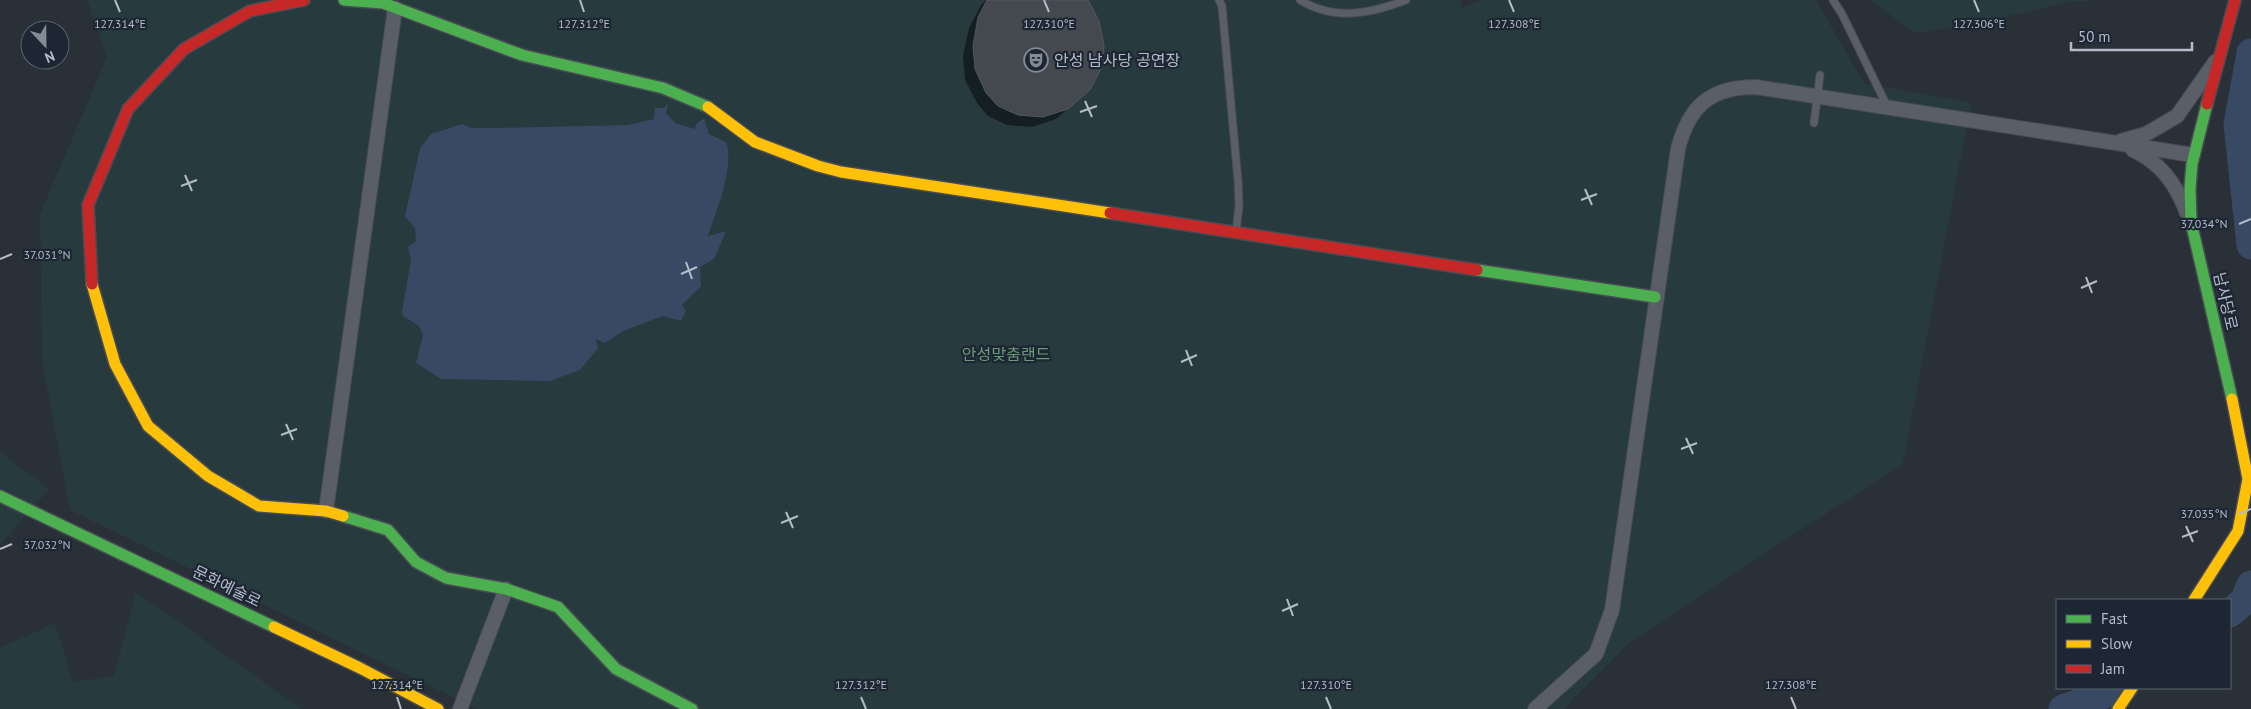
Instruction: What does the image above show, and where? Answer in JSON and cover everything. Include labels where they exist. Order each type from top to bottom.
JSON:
[{"type":"street","points":[[304,0],[250,12],[184,50],[128,109],[88,205],[92,286],[115,364],[148,426],[208,476],[259,506],[326,511],[388,530],[416,562],[446,578],[506,589],[558,607],[616,669],[692,709]]},
{"type":"street","points":[[344,0],[382,3],[522,55],[663,88],[709,107],[755,142],[818,166],[914,184],[1656,297]]},
{"type":"street","name":"남사당로","points":[[2195,599],[2238,531],[2248,479],[2239,431],[2191,222],[2189,180],[2193,155],[2235,0]]},
{"type":"street","points":[[326,511],[395,8]]},
{"type":"street","points":[[2116,142],[2146,134],[2178,116],[2222,51]]},
{"type":"street","points":[[1535,709],[1596,654],[1612,610],[1678,149],[1689,117],[1701,103],[1717,93],[1736,88],[1756,88],[2193,155]]},
{"type":"street","points":[[2116,142],[2149,157],[2162,168],[2174,183],[2191,222]]},
{"type":"street","name":"문화예술로","points":[[0,496],[360,668],[438,709]]},
{"type":"street","points":[[460,709],[506,589]]},
{"type":"street","points":[[2119,706],[2131,689]]},
{"type":"lane","points":[[1300,0],[1327,13],[1355,14],[1383,9],[1406,0]]},
{"type":"lane","points":[[1833,0],[1842,14],[1888,109]]},
{"type":"lane","points":[[1222,2],[1238,181],[1239,206],[1236,232]]},
{"type":"lane","points":[[1814,123],[1820,75]]},
{"type":"green space","name":"안성맞춤랜드","points":[[87,0],[1460,0],[1462,8],[1483,0],[1816,0],[1864,83],[1971,103],[1903,463],[1630,642],[1564,709],[477,709],[70,510],[42,360],[40,214],[107,57]]},
{"type":"green space","points":[[1869,0],[2105,0],[2067,2],[1988,21],[1916,33]]},
{"type":"green space","points":[[0,452],[49,489],[0,545]]},
{"type":"green space","points":[[136,592],[302,709],[0,709],[0,648],[55,623],[73,682],[114,676]]},
{"type":"water","points":[[668,104],[666,113],[675,123],[695,129],[696,124],[704,118],[709,134],[727,143],[728,154],[726,178],[708,236],[726,231],[714,259],[700,267],[701,286],[682,305],[686,311],[681,321],[663,316],[623,331],[605,343],[596,339],[598,348],[580,370],[550,381],[441,379],[416,363],[423,335],[419,326],[403,316],[402,311],[411,260],[408,247],[416,241],[415,228],[405,216],[420,148],[431,134],[462,124],[471,128],[628,125],[654,119],[655,108],[664,108]]},
{"type":"building","points":[[987,0],[1088,0],[1099,21],[1104,45],[1103,65],[1090,90],[1068,109],[1043,117],[1018,115],[998,106],[986,93],[975,69],[973,46],[978,17]]},
{"type":"waterway","points":[[2251,53],[2238,124],[2251,245]]},
{"type":"waterway","points":[[2231,612],[2244,601],[2251,585]]},
{"type":"waterway","points":[[2063,709],[2118,689]]},
{"type":"traffic: fast","points":[[344,0],[383,3],[522,55],[663,88],[708,107]]},
{"type":"traffic: fast","points":[[2207,104],[2192,164],[2190,188],[2191,222],[2232,399]]},
{"type":"traffic: fast","points":[[1477,270],[1655,297]]},
{"type":"traffic: fast","points":[[0,496],[274,627]]},
{"type":"traffic: fast","points":[[343,516],[388,530],[416,562],[446,578],[506,589],[558,607],[616,669],[692,709]]},
{"type":"traffic: slow","points":[[708,107],[755,142],[818,166],[841,172],[1110,213]]},
{"type":"traffic: slow","points":[[92,284],[115,364],[148,426],[208,476],[259,506],[326,511],[343,516]]},
{"type":"traffic: slow","points":[[2195,599],[2238,531],[2248,479],[2232,399]]},
{"type":"traffic: slow","points":[[274,627],[360,668],[438,709]]},
{"type":"traffic: slow","points":[[2118,709],[2131,689]]},
{"type":"traffic: jam","points":[[92,284],[88,205],[128,109],[184,49],[250,11],[304,0]]},
{"type":"traffic: jam","points":[[2207,104],[2235,0]]},
{"type":"traffic: jam","points":[[1110,213],[1477,270]]},
{"type":"place","name":"안성 남사당 공연장","points":[[1036,60]]}]
